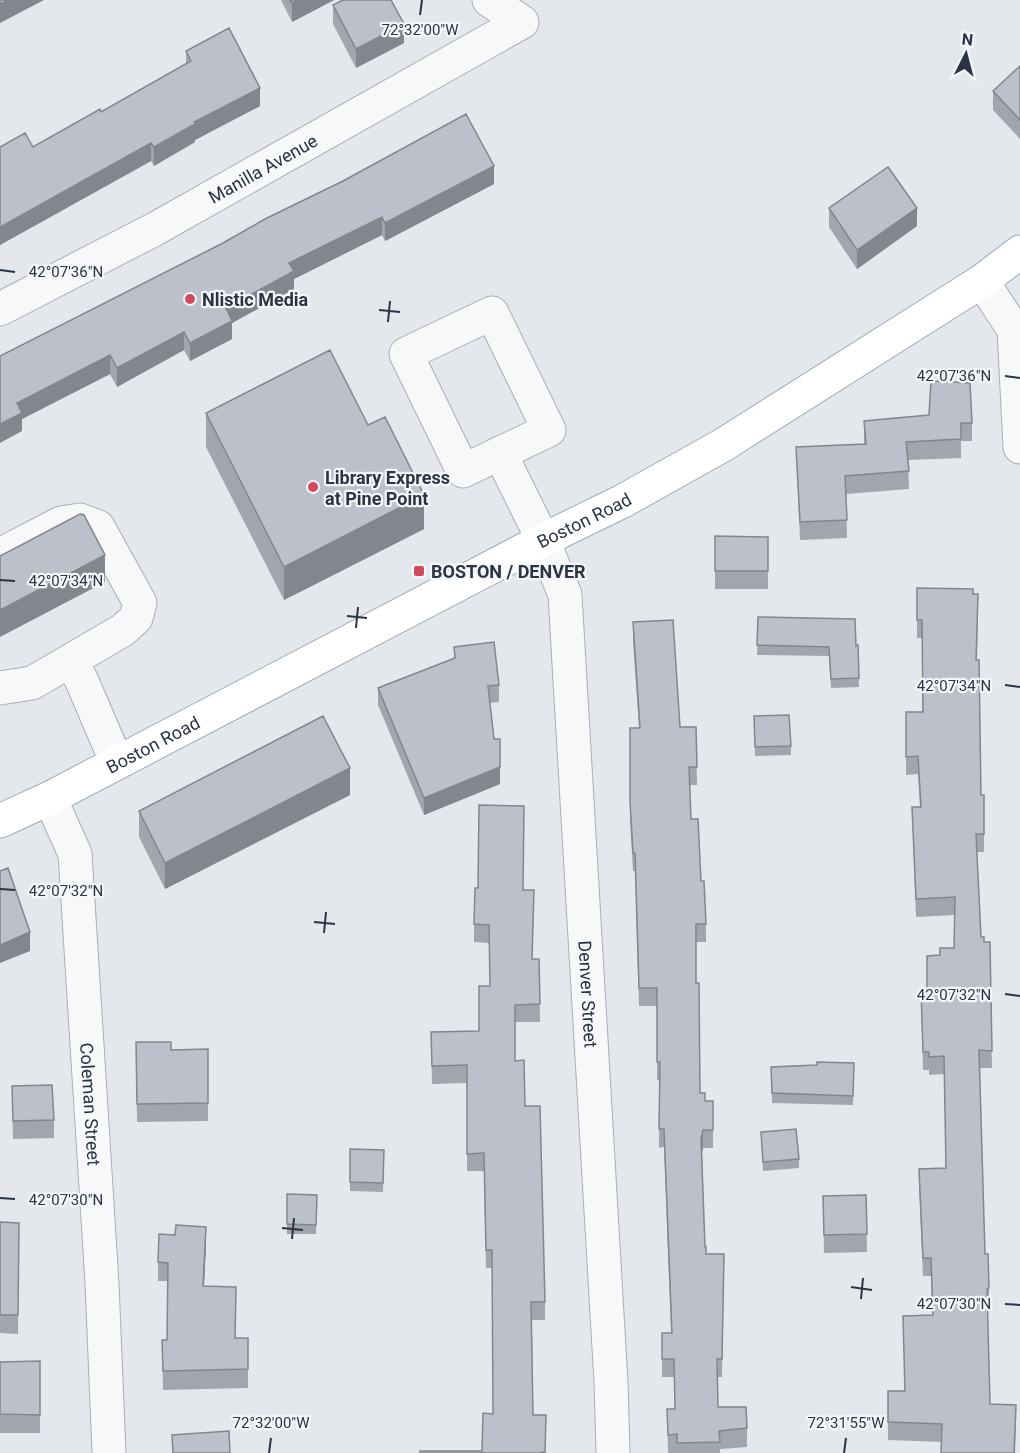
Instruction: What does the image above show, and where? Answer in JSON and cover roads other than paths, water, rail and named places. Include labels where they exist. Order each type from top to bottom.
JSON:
[{"type":"main road","name":"Boston Road","points":[[0,821],[50,798],[543,540],[623,501],[723,445],[982,281],[1020,252]]},
{"type":"street","name":"Manilla Avenue","points":[[0,309],[155,229],[522,22],[489,0]]},
{"type":"street","points":[[982,281],[1014,330],[1020,447]]},
{"type":"street","points":[[492,312],[549,430],[500,453],[463,471],[406,354],[492,312]]},
{"type":"street","name":"Denver Street","points":[[500,453],[543,540],[565,595],[613,1453]]},
{"type":"street","points":[[0,555],[61,523],[80,520],[98,527],[140,603],[136,618],[123,630],[71,662],[32,683],[0,688]]},
{"type":"street","points":[[71,662],[81,679],[117,763]]},
{"type":"street","name":"Coleman Street","points":[[50,798],[75,854],[102,1283],[109,1453]]},
{"type":"place","name":"Nlistic Media","points":[[190,299]]},
{"type":"place","name":"Library Express at Pine Point","points":[[313,487]]},
{"type":"place","name":"BOSTON / DENVER","points":[[419,571]]}]
